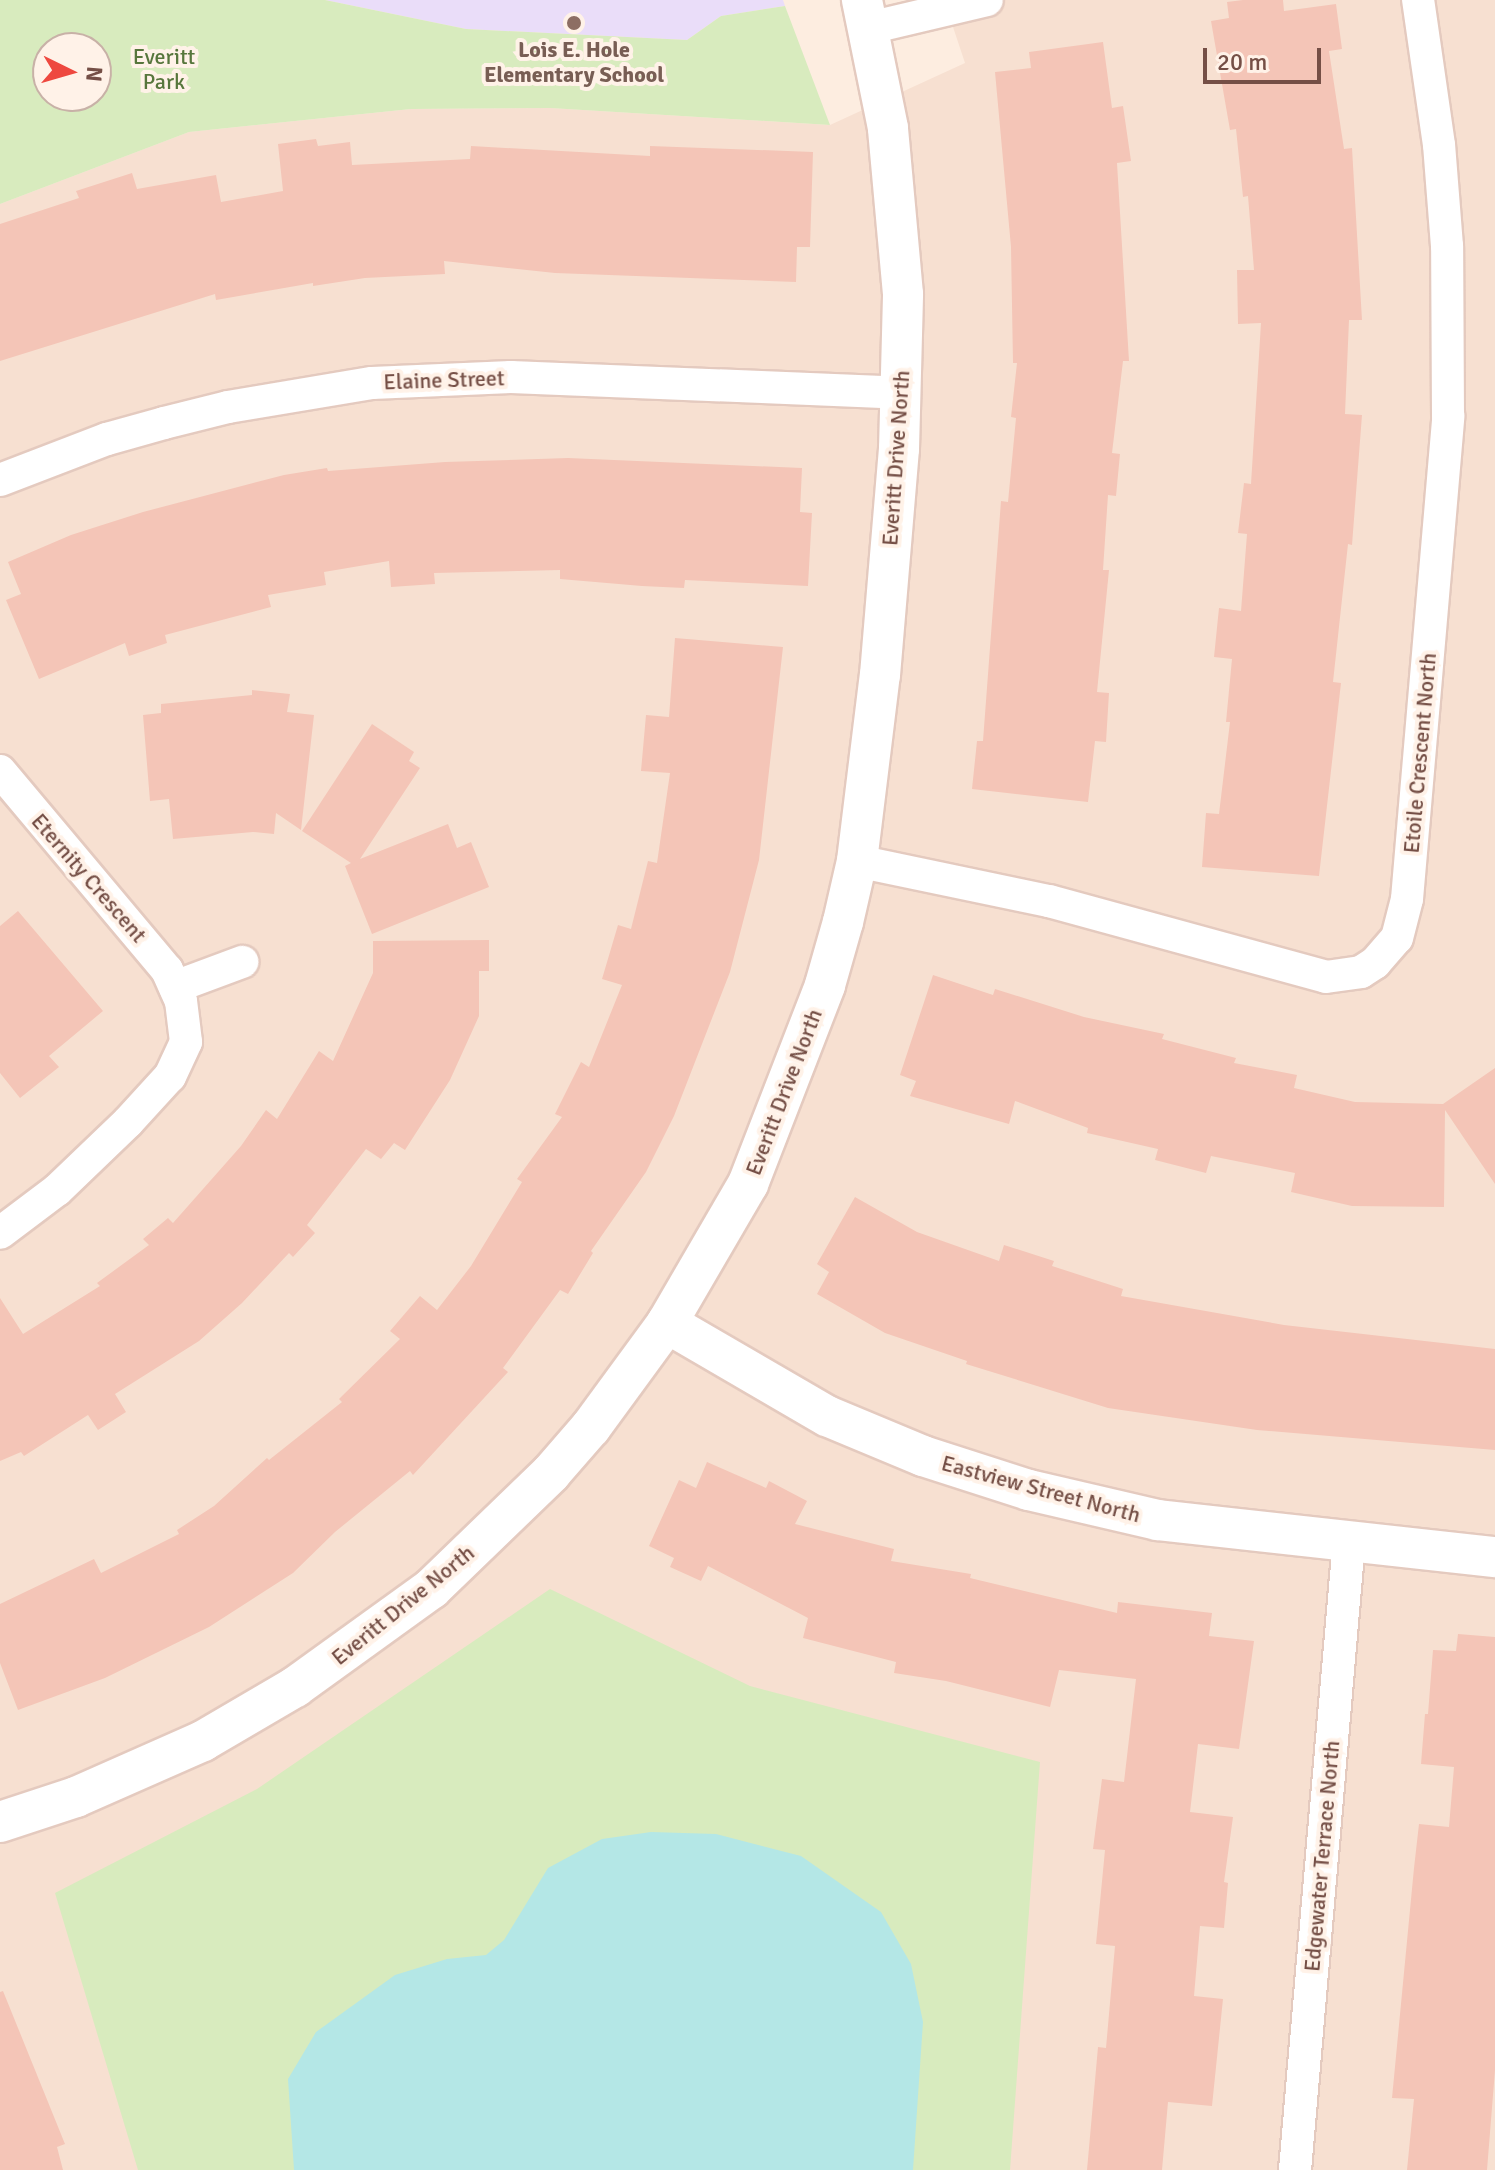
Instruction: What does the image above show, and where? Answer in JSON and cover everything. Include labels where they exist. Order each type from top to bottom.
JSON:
[{"type":"street","points":[[865,14],[987,0]]},
{"type":"street","name":"Etoile Crescent North","points":[[857,861],[1049,901],[1326,977],[1361,972],[1375,963],[1397,938],[1407,899],[1446,463],[1449,391],[1447,246],[1439,145],[1418,0]]},
{"type":"street","name":"Everitt Drive North","points":[[0,1822],[76,1797],[203,1741],[295,1687],[431,1589],[551,1473],[622,1387],[667,1323],[748,1184],[825,985],[857,861],[880,675],[901,393],[903,294],[897,197],[888,128],[865,14]]},
{"type":"street","name":"Elaine Street","points":[[0,480],[107,439],[164,423],[228,407],[372,383],[511,377],[901,393]]},
{"type":"street","name":"Eternity Crescent","points":[[0,771],[152,951],[175,987],[186,1020],[186,1042],[170,1076],[93,1159],[0,1233]]},
{"type":"street","points":[[175,987],[242,962]]},
{"type":"street","name":"Eastview Street North","points":[[667,1323],[827,1416],[976,1475],[1095,1508],[1158,1520],[1495,1557]]},
{"type":"street","name":"Edgewater Terrace North","points":[[1295,2170],[1349,1542]]},
{"type":"shaded area","name":"Lois E. Hole Elementary School","points":[[325,0],[783,0],[785,6],[721,16],[687,40],[466,29]]},
{"type":"shaded area","points":[[944,0],[1495,0],[1495,2170],[0,2170],[0,204],[189,132],[411,109],[550,108],[830,125],[965,63]]},
{"type":"green space","name":"Everitt Park","points":[[0,0],[325,0],[466,29],[687,40],[721,16],[785,6],[830,125],[550,108],[411,109],[189,132],[0,204]]},
{"type":"green space","points":[[550,1589],[750,1686],[1040,1762],[1010,2170],[138,2170],[55,1893],[257,1789]]},
{"type":"water","points":[[651,1832],[716,1834],[801,1856],[881,1912],[911,1964],[923,2022],[913,2170],[294,2170],[288,2079],[316,2032],[395,1975],[447,1959],[486,1955],[504,1940],[548,1868],[602,1839]]},
{"type":"building","points":[[1283,0],[1284,11],[1336,4],[1342,49],[1329,51],[1344,149],[1352,148],[1362,320],[1349,320],[1345,414],[1362,415],[1352,545],[1348,544],[1333,682],[1341,683],[1319,876],[1202,867],[1206,813],[1219,814],[1230,722],[1226,722],[1232,659],[1214,657],[1219,608],[1241,611],[1247,534],[1238,533],[1244,483],[1251,484],[1261,323],[1238,324],[1237,270],[1254,270],[1248,196],[1243,197],[1236,129],[1230,130],[1211,21],[1229,18],[1227,2]]},
{"type":"building","points":[[1103,42],[1112,108],[1123,106],[1131,161],[1117,163],[1129,361],[1123,361],[1112,453],[1120,454],[1116,496],[1108,495],[1103,570],[1109,570],[1097,692],[1109,693],[1106,742],[1095,741],[1088,802],[972,789],[977,741],[983,741],[1001,501],[1008,502],[1016,418],[1011,417],[1017,363],[1013,363],[1011,247],[995,72],[1031,68],[1029,52]]},
{"type":"building","points":[[316,139],[318,146],[350,142],[352,165],[470,159],[471,146],[650,156],[650,146],[813,152],[810,247],[797,247],[796,282],[555,273],[444,261],[445,274],[365,278],[313,286],[313,283],[216,300],[215,294],[0,361],[0,224],[79,198],[76,191],[132,173],[137,189],[216,175],[221,202],[283,191],[278,144]]},
{"type":"building","points":[[568,458],[802,468],[800,512],[812,513],[808,586],[685,580],[684,588],[642,586],[560,579],[560,570],[434,573],[435,584],[391,587],[389,561],[324,572],[326,585],[268,595],[271,607],[165,635],[167,643],[129,656],[125,643],[39,679],[6,600],[21,594],[8,562],[71,535],[143,512],[284,475],[327,468],[328,471],[445,462]]},
{"type":"building","points":[[675,638],[783,647],[759,860],[730,972],[674,1116],[646,1172],[591,1251],[593,1253],[568,1294],[560,1290],[503,1368],[508,1372],[413,1475],[410,1471],[335,1532],[293,1573],[209,1627],[105,1678],[18,1710],[0,1663],[0,1604],[94,1559],[101,1573],[179,1534],[177,1530],[214,1506],[267,1458],[269,1460],[342,1402],[339,1399],[400,1339],[390,1331],[420,1296],[437,1310],[471,1266],[522,1182],[517,1179],[562,1117],[555,1114],[581,1062],[589,1067],[622,985],[602,979],[618,925],[631,929],[648,861],[657,863],[670,773],[641,771],[646,715],[669,717]]},
{"type":"building","points":[[252,690],[290,694],[287,712],[314,715],[301,830],[276,813],[274,834],[253,832],[173,839],[169,799],[150,801],[143,715],[161,713],[161,704],[252,695]]},
{"type":"building","points":[[372,724],[414,752],[409,761],[420,768],[360,859],[448,824],[457,848],[471,842],[489,887],[372,934],[345,866],[351,863],[302,831]]},
{"type":"building","points":[[18,911],[103,1011],[49,1056],[59,1067],[20,1098],[0,1073],[0,926]]},
{"type":"building","points":[[489,940],[489,971],[479,971],[479,1016],[450,1080],[405,1150],[394,1143],[381,1159],[366,1149],[307,1225],[315,1233],[293,1257],[289,1253],[242,1303],[199,1341],[115,1394],[126,1412],[98,1430],[88,1415],[24,1456],[21,1452],[0,1461],[0,1298],[23,1334],[100,1286],[97,1283],[149,1245],[143,1239],[168,1218],[173,1223],[241,1146],[266,1110],[277,1119],[319,1051],[333,1061],[373,973],[373,941]]},
{"type":"building","points":[[933,975],[993,995],[995,989],[1084,1017],[1164,1034],[1162,1039],[1236,1058],[1234,1063],[1297,1075],[1294,1088],[1355,1102],[1443,1104],[1495,1068],[1495,1184],[1445,1110],[1444,1207],[1352,1206],[1291,1192],[1295,1173],[1211,1156],[1206,1173],[1155,1160],[1158,1149],[1087,1133],[1088,1128],[1015,1101],[1009,1124],[910,1096],[916,1081],[900,1075]]},
{"type":"building","points":[[855,1197],[917,1232],[999,1261],[1004,1245],[1054,1261],[1052,1266],[1123,1289],[1121,1296],[1284,1325],[1495,1349],[1495,1450],[1257,1430],[1108,1408],[966,1364],[967,1361],[885,1333],[817,1294],[829,1272],[817,1264]]},
{"type":"building","points":[[707,1462],[766,1488],[769,1481],[807,1501],[795,1524],[894,1549],[891,1561],[971,1574],[970,1578],[1117,1613],[1118,1602],[1212,1613],[1209,1636],[1254,1641],[1239,1749],[1198,1744],[1190,1812],[1233,1817],[1224,1882],[1228,1883],[1224,1928],[1200,1926],[1194,1996],[1223,1999],[1212,2106],[1168,2102],[1162,2170],[1087,2170],[1098,2047],[1106,2048],[1115,1946],[1096,1944],[1105,1850],[1093,1849],[1102,1779],[1124,1782],[1136,1679],[1059,1670],[1050,1707],[946,1681],[894,1673],[896,1662],[803,1638],[808,1618],[708,1566],[701,1581],[670,1567],[674,1558],[649,1546],[679,1480],[696,1488]]},
{"type":"building","points":[[1458,1634],[1495,1637],[1495,2070],[1487,2170],[1407,2170],[1414,2099],[1392,2098],[1419,1824],[1449,1827],[1454,1767],[1421,1764],[1425,1714],[1428,1714],[1433,1650],[1456,1651]]},
{"type":"building","points":[[3,1991],[65,2144],[57,2147],[63,2170],[0,2170],[0,1992]]},
{"type":"place","name":"Lois E. Hole Elementary School","points":[[574,23]]}]
